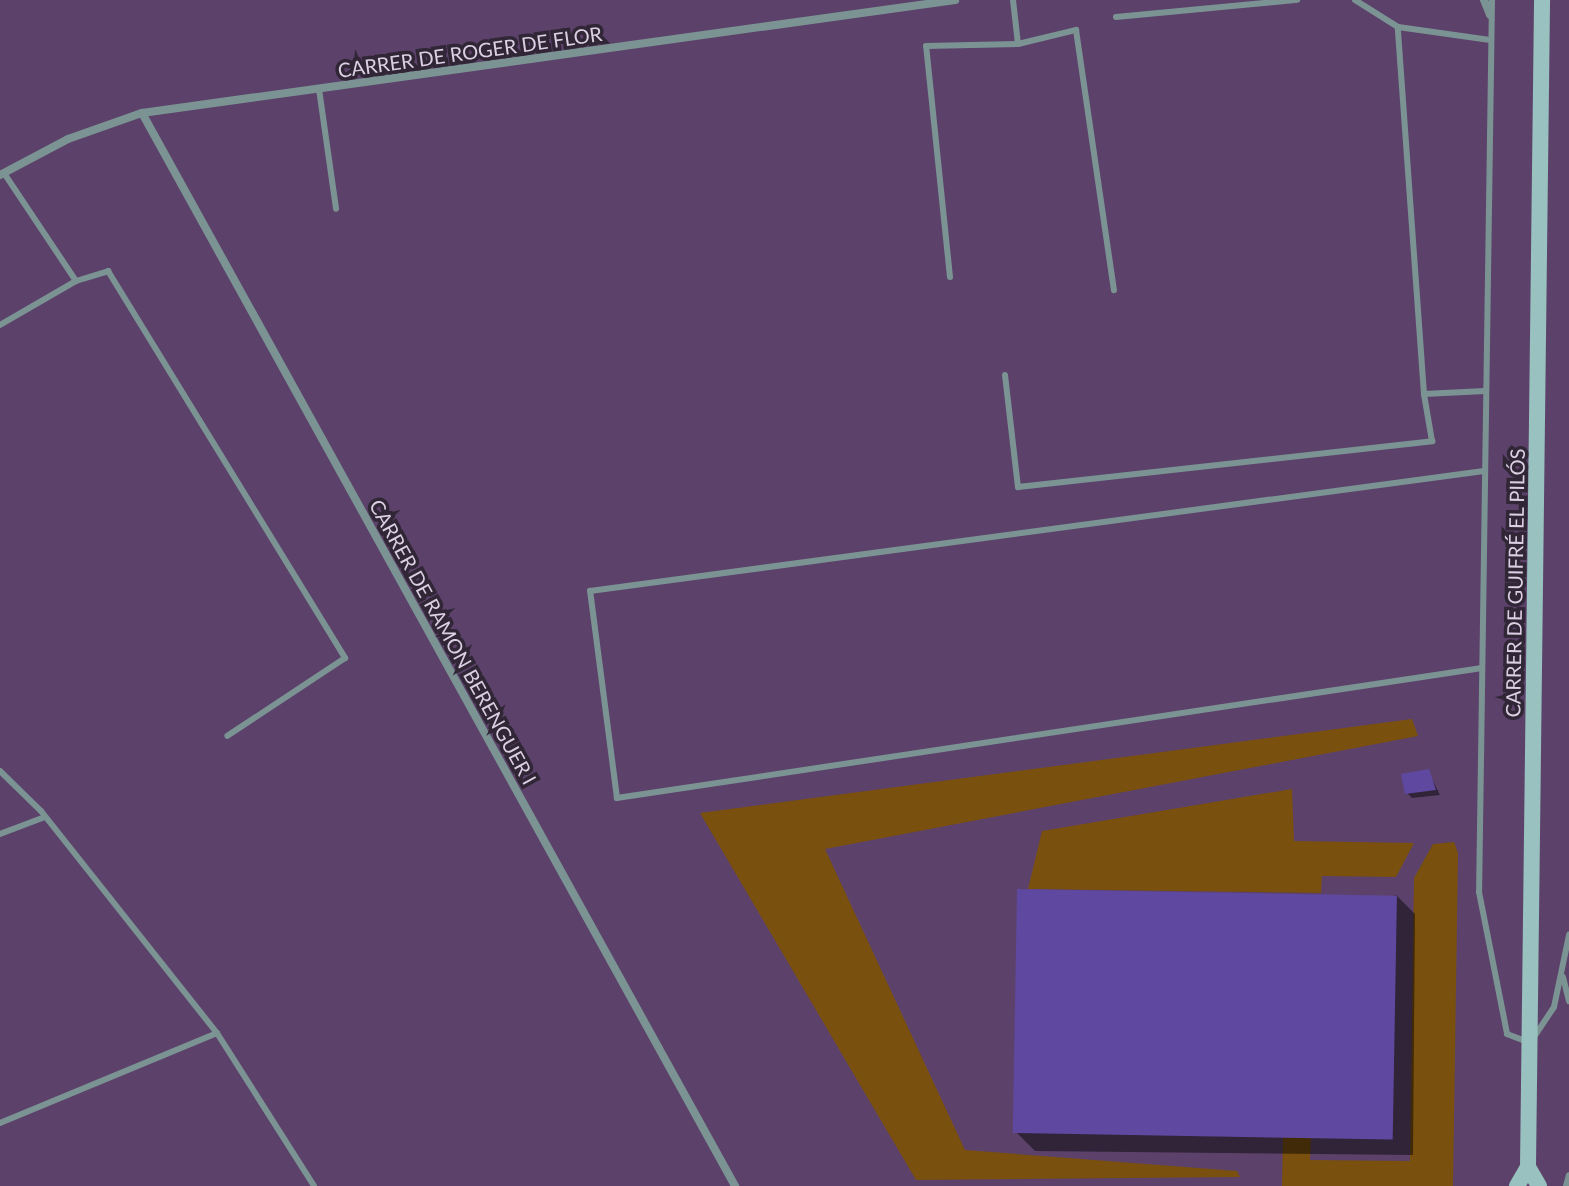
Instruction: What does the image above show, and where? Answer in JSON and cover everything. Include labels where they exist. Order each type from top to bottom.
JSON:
[{"type":"main road","name":"CARRER DE GUIFRÉ EL PILÓS","points":[[1517,1186],[1528,1167],[1542,0]]},
{"type":"main road","points":[[1528,1167],[1539,1186]]},
{"type":"street","name":"CARRER DE ROGER DE FLOR","points":[[2,174],[68,139],[142,113],[955,0]]},
{"type":"street","points":[[1484,0],[1490,15]]},
{"type":"street","name":"CARRER DE RAMON BERENGUER I","points":[[142,113],[735,1186]]},
{"type":"lane","points":[[1013,0],[1018,44]]},
{"type":"lane","points":[[1116,17],[1297,0]]},
{"type":"lane","points":[[1355,0],[1398,27],[1490,40]]},
{"type":"lane","points":[[1492,0],[1479,892],[1507,1034],[1530,1043],[1554,1007],[1569,935]]},
{"type":"lane","points":[[1005,375],[1018,487],[1432,441],[1424,394],[1398,27]]},
{"type":"lane","points":[[950,277],[926,46],[1018,44],[1076,30],[1114,290]]},
{"type":"lane","points":[[319,89],[336,209]]},
{"type":"lane","points":[[2,174],[76,281]]},
{"type":"lane","points":[[0,325],[76,281],[108,271],[345,658],[227,736]]},
{"type":"lane","points":[[1424,394],[1485,391]]},
{"type":"lane","points":[[1482,668],[617,798],[590,591],[1484,471]]},
{"type":"lane","points":[[0,771],[45,817],[217,1033],[314,1186]]},
{"type":"lane","points":[[0,834],[45,817]]},
{"type":"lane","points":[[1562,975],[1569,1001]]},
{"type":"lane","points":[[0,1123],[217,1033]]},
{"type":"lane","points":[[1566,1186],[1569,1175]]},
{"type":"shaded area","points":[[0,0],[1569,0],[1569,1186],[0,1186]]},
{"type":"shaded area","points":[[1412,719],[1418,736],[825,849],[965,1150],[1237,1171],[1240,1177],[916,1180],[700,813]]},
{"type":"shaded area","points":[[1292,789],[1294,841],[1414,843],[1396,877],[1322,876],[1321,893],[1028,889],[1042,831]]},
{"type":"shaded area","points":[[1454,842],[1458,853],[1453,1186],[1282,1186],[1283,1136],[1311,1136],[1310,1160],[1410,1161],[1414,878],[1433,844]]},
{"type":"building","points":[[1429,769],[1436,790],[1405,794],[1401,774]]},
{"type":"building","points":[[1017,889],[1397,896],[1393,1140],[1013,1133]]}]
